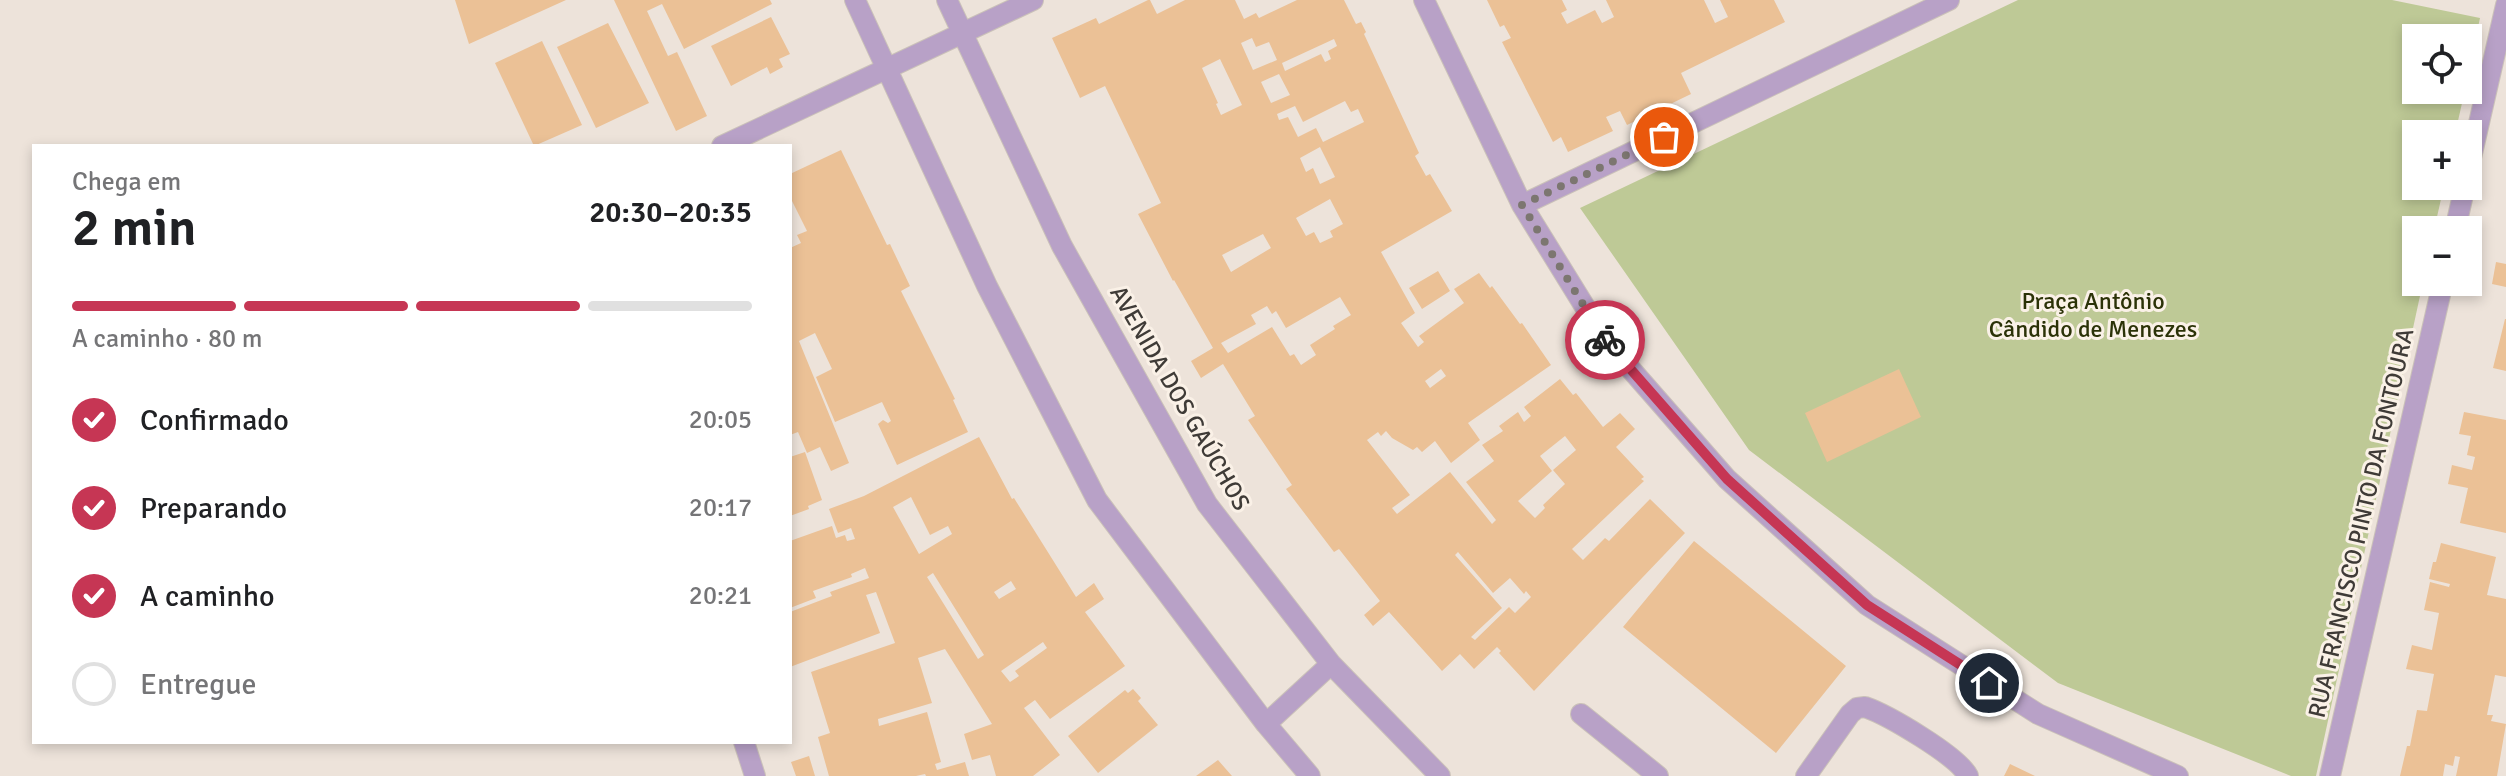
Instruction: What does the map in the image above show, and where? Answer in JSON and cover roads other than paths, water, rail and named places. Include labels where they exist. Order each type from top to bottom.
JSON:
[{"type":"street","points":[[855,0],[987,286],[1097,500],[1266,724],[1310,776]]},
{"type":"street","name":"AVENIDA DOS GAÚCHOS","points":[[947,0],[1062,246],[1207,504],[1331,664],[1440,776]]},
{"type":"street","points":[[726,144],[1033,0]]},
{"type":"street","points":[[1424,0],[1522,205],[1606,341],[1727,479],[1867,605],[2038,714],[2178,776]]},
{"type":"street","points":[[1522,205],[1949,0]]},
{"type":"street","points":[[2479,120],[2504,2]]},
{"type":"street","name":"RUA FRANCISCO PINTO DA FONTOURA","points":[[2330,776],[2440,296]]},
{"type":"street","points":[[1266,724],[1331,664]]},
{"type":"street","points":[[1806,776],[1850,714],[1857,708],[1865,707],[1951,756],[1964,767],[1968,776]]},
{"type":"street","points":[[1581,714],[1658,776]]},
{"type":"street","points":[[745,744],[755,776]]},
{"type":"park label","name":"Praça Antônio Cândido de Menezes","points":[[2093,315]]}]
